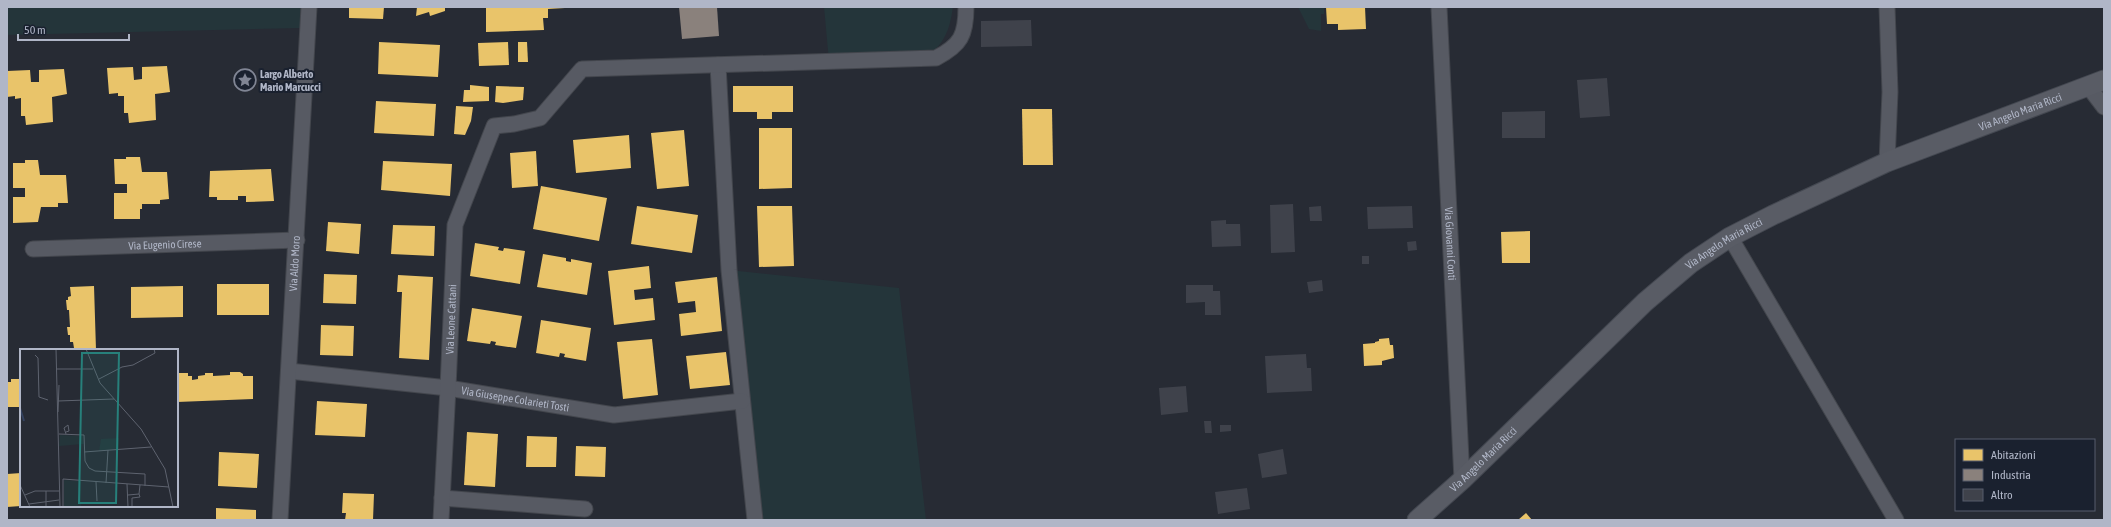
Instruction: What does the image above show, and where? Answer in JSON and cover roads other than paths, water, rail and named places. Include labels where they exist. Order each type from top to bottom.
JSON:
[{"type":"main road","name":"Via Angelo Maria Ricci","points":[[1417,520],[1462,480],[1645,302],[1691,263],[1730,237],[1773,215],[1887,162],[2096,83]]},
{"type":"street","name":"Via Aldo Moro","points":[[280,520],[310,7]]},
{"type":"street","points":[[756,520],[729,270],[718,65],[936,58],[950,51],[962,38],[966,22],[966,7]]},
{"type":"street","name":"Via Giovanni Conti","points":[[1439,7],[1462,480]]},
{"type":"street","points":[[1887,7],[1890,92],[1887,162]]},
{"type":"street","name":"Via Leone Cattani","points":[[440,520],[448,388],[455,225],[494,126],[514,124],[540,118],[582,69],[718,65]]},
{"type":"street","points":[[2096,83],[2104,107]]},
{"type":"street","points":[[1730,237],[1896,520]]},
{"type":"street","name":"Via Eugenio Cirese","points":[[33,249],[297,240]]},
{"type":"street","name":"Via Giuseppe Colarieti Tosti","points":[[289,371],[448,388],[614,415],[742,401]]},
{"type":"street","points":[[442,498],[585,509]]},
{"type":"place","name":"Largo Alberto Mario Marcucci","points":[[245,80]]}]
